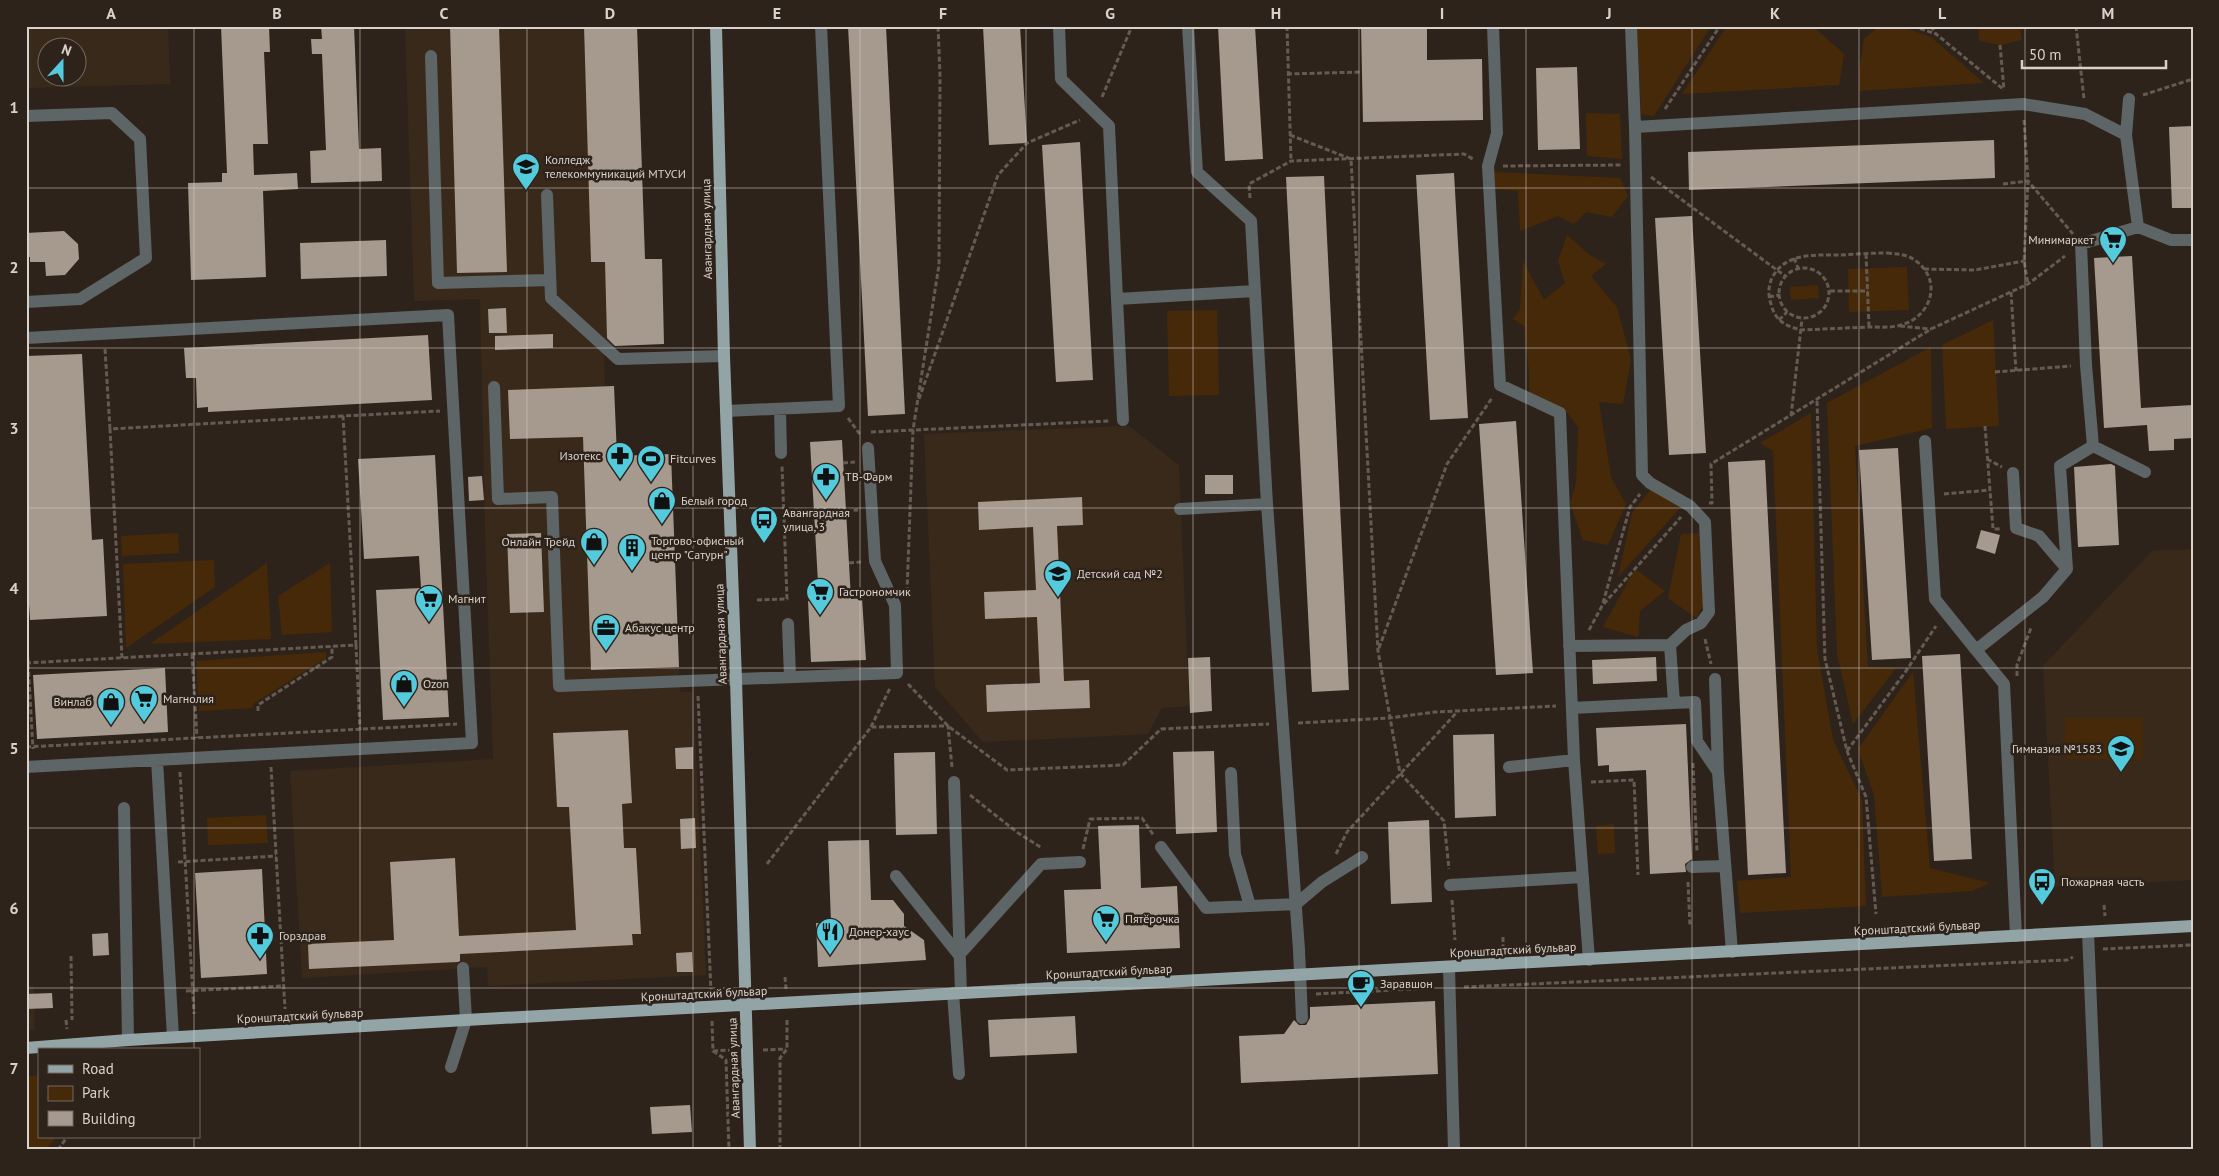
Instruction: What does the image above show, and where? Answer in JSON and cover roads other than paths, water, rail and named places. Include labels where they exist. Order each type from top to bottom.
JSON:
[{"type":"main road","name":"Авангардная улица","points":[[716,26],[724,356],[750,1150]]},
{"type":"main road","name":"Кронштадтский бульвар","points":[[26,1048],[173,1037],[466,1020],[1449,968],[2193,926]]},
{"type":"lane","points":[[726,411],[839,406],[821,26]]},
{"type":"lane","points":[[1059,26],[1061,79],[1108,126],[1122,420]]},
{"type":"lane","points":[[1188,26],[1197,172],[1251,221],[1267,504],[1296,904],[1302,1018]]},
{"type":"lane","points":[[1493,26],[1497,133],[1488,166],[1500,385],[1560,414],[1574,646],[1572,707],[1574,760],[1590,960]]},
{"type":"lane","points":[[1574,646],[1670,645],[1686,630],[1701,623],[1709,612],[1705,522],[1690,506],[1650,482],[1642,475],[1636,165],[1631,26]]},
{"type":"lane","points":[[431,56],[438,283],[550,280]]},
{"type":"lane","points":[[2129,99],[2126,135],[2138,227]]},
{"type":"lane","points":[[1635,127],[2023,104],[2085,114],[2126,135]]},
{"type":"lane","points":[[26,116],[112,113],[140,139],[146,258],[80,299],[26,302]]},
{"type":"lane","points":[[546,194],[551,298],[618,359],[724,356]]},
{"type":"lane","points":[[2093,446],[2086,365],[2081,244],[2138,227],[2171,240],[2193,240]]},
{"type":"lane","points":[[1117,299],[1255,291]]},
{"type":"lane","points":[[26,338],[448,315],[472,743],[30,767]]},
{"type":"lane","points":[[494,387],[498,499],[552,497],[559,686],[897,674],[895,605],[875,561],[868,448]]},
{"type":"lane","points":[[780,409],[781,453]]},
{"type":"lane","points":[[1926,441],[1935,599],[2004,684],[2016,936]]},
{"type":"lane","points":[[2093,446],[2145,472]]},
{"type":"lane","points":[[1976,650],[2043,597],[2067,569],[2060,466],[2093,446]]},
{"type":"lane","points":[[2013,473],[2016,528],[2038,536],[2067,569]]},
{"type":"lane","points":[[1180,509],[1267,504]]},
{"type":"lane","points":[[788,624],[790,677]]},
{"type":"lane","points":[[1670,645],[1674,703]]},
{"type":"lane","points":[[1715,679],[1718,772],[1732,952]]},
{"type":"lane","points":[[1572,707],[1695,702],[1697,741],[1718,772]]},
{"type":"lane","points":[[157,760],[173,1037]]},
{"type":"lane","points":[[1509,767],[1574,760]]},
{"type":"lane","points":[[1231,773],[1235,854],[1250,906]]},
{"type":"lane","points":[[954,782],[959,955],[957,993],[959,1074]]},
{"type":"lane","points":[[124,808],[128,1040]]},
{"type":"lane","points":[[1161,847],[1206,908],[1296,904],[1322,882],[1362,857]]},
{"type":"lane","points":[[959,955],[1040,864],[1080,862]]},
{"type":"lane","points":[[1692,866],[1725,866]]},
{"type":"lane","points":[[896,876],[959,955]]},
{"type":"lane","points":[[1450,885],[1583,877]]},
{"type":"lane","points":[[2088,932],[2097,1150]]},
{"type":"lane","points":[[451,1067],[466,1020],[463,968]]},
{"type":"lane","points":[[1449,968],[1454,1150]]},
{"type":"place","name":"Колледж телекоммуникаций МТУСИ","points":[[526,191]]},
{"type":"place","name":"Минимаркет","points":[[2113,264]]},
{"type":"place","name":"Изотекс","points":[[620,480]]},
{"type":"place","name":"Fitcurves","points":[[651,483]]},
{"type":"place","name":"ТВ-Фарм","points":[[826,501]]},
{"type":"place","name":"Белый город","points":[[662,525]]},
{"type":"place","name":"Авангардная улица, 3","points":[[764,544]]},
{"type":"place","name":"Онлайн Трейд","points":[[594,566]]},
{"type":"place","name":"Торгово-офисный центр \"Сатурн\"","points":[[632,572]]},
{"type":"place","name":"Детский сад №2","points":[[1058,598]]},
{"type":"place","name":"Гастрономчик","points":[[820,616]]},
{"type":"place","name":"Магнит","points":[[429,623]]},
{"type":"place","name":"Абакус центр","points":[[606,652]]},
{"type":"place","name":"Ozon","points":[[404,708]]},
{"type":"place","name":"Магнолия","points":[[144,723]]},
{"type":"place","name":"Винлаб","points":[[111,726]]},
{"type":"place","name":"Гимназия №1583","points":[[2121,773]]},
{"type":"place","name":"Пожарная часть","points":[[2042,906]]},
{"type":"place","name":"Пятёрочка","points":[[1106,943]]},
{"type":"place","name":"Донер-хаус","points":[[830,956]]},
{"type":"place","name":"Горздрав","points":[[260,960]]},
{"type":"place","name":"Заравшон","points":[[1361,1008]]}]
